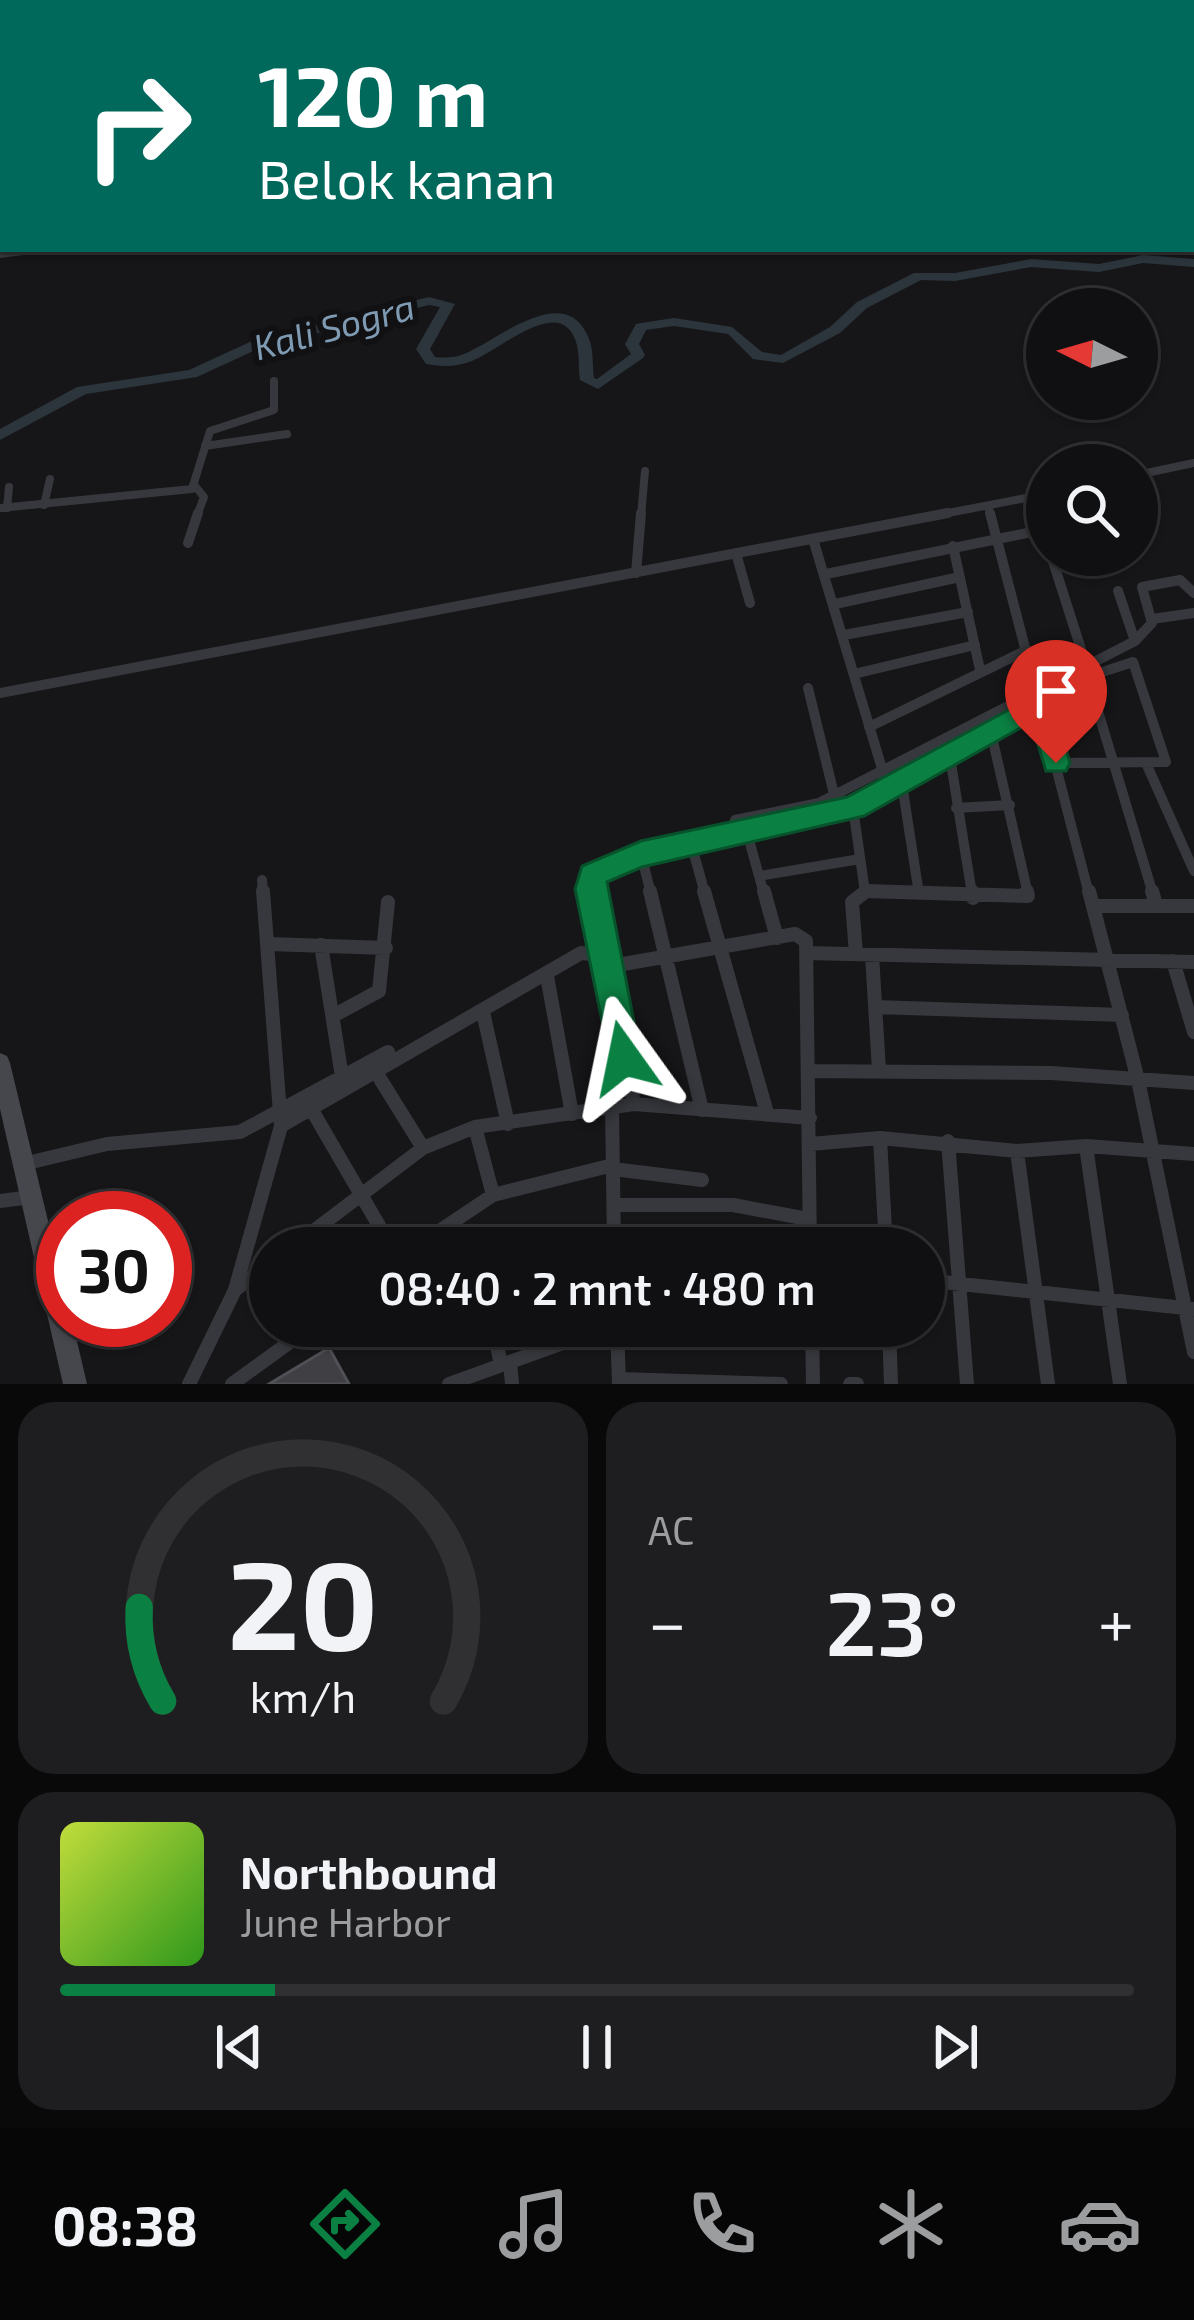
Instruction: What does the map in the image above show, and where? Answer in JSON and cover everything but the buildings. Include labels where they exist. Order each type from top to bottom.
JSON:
[{"type":"main road","points":[[0,1063],[75,1384]]},
{"type":"street","points":[[9,487],[4,508],[184,492],[195,486],[205,446],[216,427],[274,410],[274,381]]},
{"type":"street","points":[[205,446],[287,434]]},
{"type":"street","points":[[1158,471],[1194,464]]},
{"type":"street","points":[[636,573],[645,471]]},
{"type":"street","points":[[44,506],[50,479]]},
{"type":"street","points":[[188,543],[204,497],[195,486]]},
{"type":"street","points":[[0,693],[1026,498]]},
{"type":"street","points":[[988,506],[1138,1080],[1189,1309],[1194,1352]]},
{"type":"street","points":[[826,574],[1026,535]]},
{"type":"street","points":[[813,539],[883,772],[898,785],[919,896]]},
{"type":"street","points":[[953,546],[980,670]]},
{"type":"street","points":[[736,553],[750,603]]},
{"type":"street","points":[[1057,576],[1156,905]]},
{"type":"street","points":[[835,604],[960,577]]},
{"type":"street","points":[[1152,619],[1142,587],[1180,580],[1194,593]]},
{"type":"street","points":[[1118,591],[1136,641]]},
{"type":"street","points":[[844,635],[968,613]]},
{"type":"street","points":[[634,1104],[590,882],[602,868],[819,803],[1087,672],[1136,641],[1152,619],[1194,613]]},
{"type":"street","points":[[854,674],[975,645]]},
{"type":"street","points":[[869,727],[1027,650]]},
{"type":"street","points":[[1056,763],[1166,762],[1137,664],[1125,662],[1087,672]]},
{"type":"street","points":[[808,688],[834,794]]},
{"type":"street","points":[[741,825],[853,808],[950,757],[1038,697]]},
{"type":"street","points":[[879,1070],[874,1007],[852,902],[865,892],[973,898],[1023,897],[1030,891],[990,728]]},
{"type":"street","points":[[950,757],[973,898]]},
{"type":"street","points":[[1146,763],[1194,871]]},
{"type":"street","points":[[956,808],[1010,805]]},
{"type":"street","points":[[853,808],[865,892]]},
{"type":"street","points":[[741,825],[777,938]]},
{"type":"street","points":[[691,843],[767,1113]]},
{"type":"street","points":[[641,854],[702,1110]]},
{"type":"street","points":[[759,876],[860,859]]},
{"type":"street","points":[[189,1384],[235,1290],[281,1126],[262,880]]},
{"type":"street","points":[[333,1016],[376,998],[386,949],[388,902]]},
{"type":"street","points":[[1094,905],[1194,906]]},
{"type":"street","points":[[281,1126],[313,1112],[374,1068],[483,1012],[581,953],[604,961],[801,935],[807,953],[809,1227]]},
{"type":"street","points":[[269,944],[386,949]]},
{"type":"street","points":[[321,945],[342,1077]]},
{"type":"street","points":[[807,953],[1194,962]]},
{"type":"street","points":[[1173,962],[1194,1032]]},
{"type":"street","points":[[547,976],[572,1114]]},
{"type":"street","points":[[874,1007],[1122,1015]]},
{"type":"street","points":[[483,1012],[508,1124]]},
{"type":"street","points":[[23,1164],[123,1142],[240,1132],[342,1077],[374,1068],[388,1052]]},
{"type":"street","points":[[374,1068],[423,1148]]},
{"type":"street","points":[[808,1071],[1194,1083]]},
{"type":"street","points":[[319,1227],[423,1148],[475,1127],[634,1104],[810,1118]]},
{"type":"street","points":[[612,1105],[614,1227]]},
{"type":"street","points":[[313,1112],[381,1227]]},
{"type":"street","points":[[475,1127],[493,1195]]},
{"type":"street","points":[[810,1144],[880,1138],[1017,1150],[1086,1146],[1194,1154]]},
{"type":"street","points":[[880,1138],[885,1227]]},
{"type":"street","points":[[948,1142],[968,1384]]},
{"type":"street","points":[[1086,1146],[1120,1384]]},
{"type":"street","points":[[1017,1150],[1048,1384]]},
{"type":"street","points":[[445,1227],[493,1195],[613,1167],[702,1180]]},
{"type":"street","points":[[0,1201],[31,1197]]},
{"type":"street","points":[[614,1205],[733,1205],[808,1219]]},
{"type":"street","points":[[235,1290],[249,1280]]},
{"type":"street","points":[[945,1282],[1189,1309]]},
{"type":"street","points":[[232,1384],[283,1347]]},
{"type":"street","points":[[500,1347],[512,1384]]},
{"type":"street","points":[[449,1384],[554,1347]]},
{"type":"street","points":[[615,1347],[619,1381],[781,1384]]},
{"type":"street","points":[[813,1347],[814,1384]]},
{"type":"street","points":[[890,1347],[891,1384]]},
{"type":"waterway","name":"Kali Sogra","points":[[0,435],[82,390],[192,374],[257,344],[429,301],[448,304],[423,349],[431,361],[450,363],[470,357],[550,317],[566,320],[580,334],[587,380],[598,385],[638,355],[632,344],[641,327],[674,322],[732,331],[758,356],[783,359],[835,330],[862,305],[919,276],[955,277],[1031,263],[1099,268],[1143,259],[1194,263]]},
{"type":"route","points":[[624,1058],[590,882],[602,868],[641,854],[853,808],[1040,704],[1056,763]]}]
